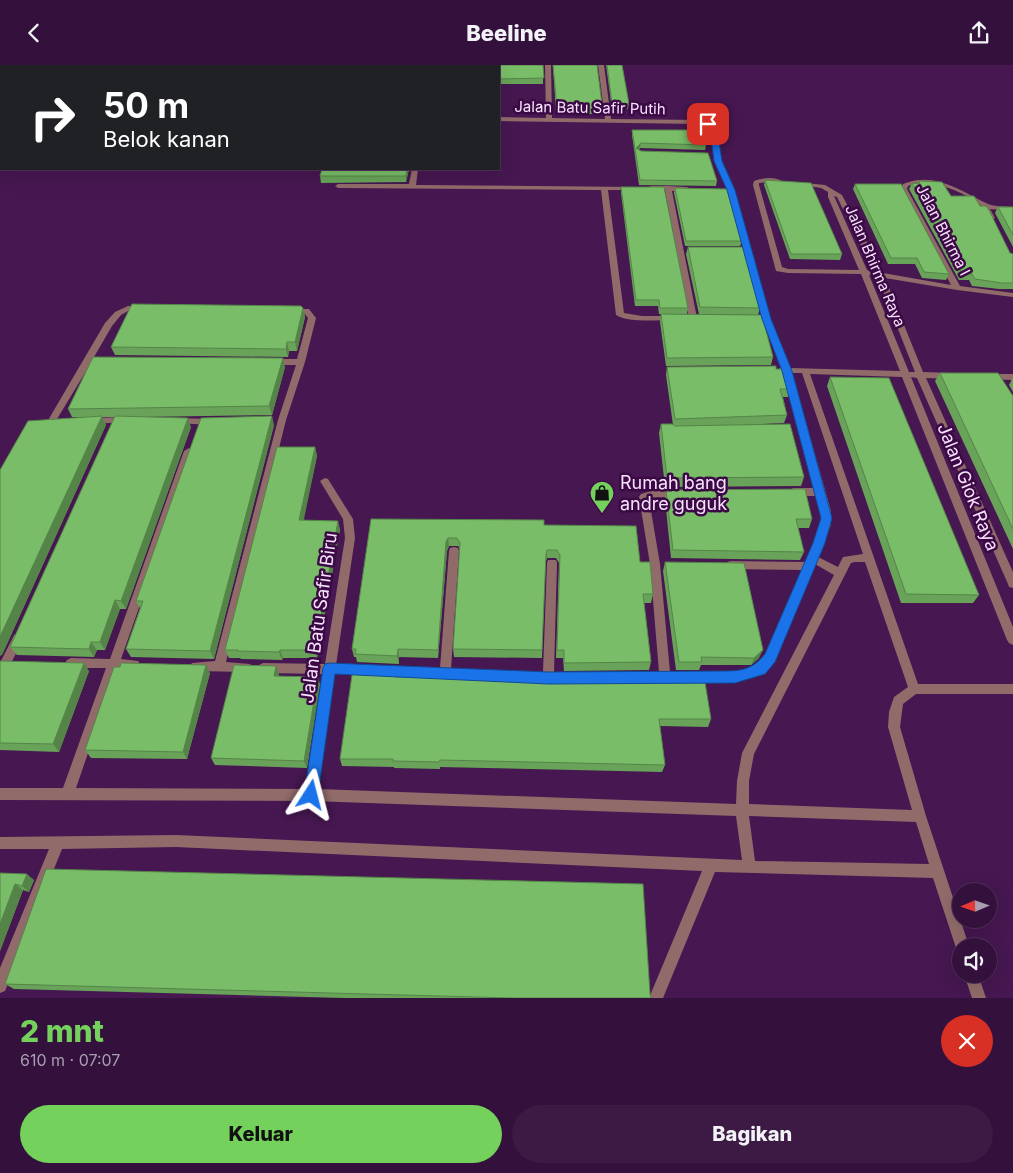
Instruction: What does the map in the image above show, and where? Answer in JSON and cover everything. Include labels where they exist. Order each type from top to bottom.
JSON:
[{"type":"street","points":[[548,65],[549,120]]},
{"type":"street","points":[[601,65],[608,121]]},
{"type":"street","name":"Jalan Batu Safir Putih","points":[[500,119],[704,122],[713,129],[716,153],[762,319],[797,371]]},
{"type":"street","points":[[706,153],[716,153]]},
{"type":"street","points":[[412,185],[415,170]]},
{"type":"street","points":[[834,193],[823,186],[814,184],[762,180],[756,182],[778,267],[783,271],[864,272],[957,288],[1013,295]]},
{"type":"street","name":"Jalan Bhirma I","points":[[957,288],[904,189],[905,185],[912,182],[944,185],[962,191],[985,206]]},
{"type":"street","points":[[338,185],[695,189]]},
{"type":"street","points":[[604,187],[620,315],[642,318],[698,318],[668,188]]},
{"type":"street","name":"Jalan Bhirma Raya","points":[[905,375],[864,272],[830,194],[834,193],[840,196],[880,275],[921,375]]},
{"type":"street","points":[[985,206],[1013,209]]},
{"type":"street","points":[[985,206],[994,223]]},
{"type":"street","points":[[52,422],[111,321],[121,311],[128,308],[153,310]]},
{"type":"street","points":[[219,667],[278,420],[300,362],[311,316],[306,311],[284,311]]},
{"type":"street","points":[[88,360],[108,360]]},
{"type":"street","points":[[262,361],[300,362]]},
{"type":"street","points":[[773,371],[960,376]]},
{"type":"street","points":[[626,677],[735,677],[761,670],[773,651],[813,562],[827,518],[798,428],[797,371]]},
{"type":"street","points":[[797,371],[869,558],[914,689]]},
{"type":"street","name":"Jalan Giok Raya","points":[[905,375],[1008,613],[1013,640]]},
{"type":"street","name":"Jalan Giok Raya","points":[[921,375],[1013,584]]},
{"type":"street","points":[[979,377],[1001,382],[1013,377]]},
{"type":"street","points":[[79,421],[114,425],[134,421]]},
{"type":"street","points":[[162,421],[197,431],[227,421]]},
{"type":"street","points":[[67,795],[112,663],[197,431]]},
{"type":"street","name":"Jalan Batu Safir Biru","points":[[311,795],[350,538],[348,519],[326,481]]},
{"type":"street","points":[[781,492],[820,492]]},
{"type":"street","points":[[665,677],[660,564],[644,497],[649,494],[685,493]]},
{"type":"street","points":[[445,673],[454,551]]},
{"type":"street","points":[[745,867],[746,849],[742,815],[744,768],[748,753],[837,572],[847,561],[855,558],[869,558]]},
{"type":"street","points":[[723,565],[813,562],[837,572]]},
{"type":"street","points":[[548,678],[552,563]]},
{"type":"street","points":[[7,662],[23,627]]},
{"type":"street","points":[[54,663],[141,664]]},
{"type":"street","points":[[180,666],[330,668],[548,678],[587,678]]},
{"type":"street","points":[[959,938],[920,816],[894,727],[895,712],[898,701],[914,689],[1013,689]]},
{"type":"street","points":[[0,794],[311,795],[742,815],[920,816]]},
{"type":"street","points":[[0,843],[176,841],[716,866],[938,871]]},
{"type":"street","points":[[0,986],[58,842]]},
{"type":"street","points":[[656,998],[716,866]]},
{"type":"street","points":[[974,983],[979,998]]},
{"type":"building","points":[[500,65],[543,65],[544,78],[500,79]]},
{"type":"building","points":[[553,65],[597,65],[601,109],[557,109]]},
{"type":"building","points":[[607,65],[622,65],[629,104],[612,104]]},
{"type":"building","points":[[632,130],[702,130],[706,145],[641,143],[636,148],[641,151],[708,153],[717,181],[640,180]]},
{"type":"building","points":[[322,170],[407,170],[406,176],[320,176]]},
{"type":"building","points":[[765,180],[811,183],[842,254],[791,254]]},
{"type":"building","points":[[919,181],[942,182],[951,196],[974,196],[980,206],[986,206],[1010,253],[1013,254],[1013,283],[975,279],[972,274],[962,273],[912,183],[920,184]]},
{"type":"building","points":[[855,184],[901,184],[949,274],[924,272],[917,258],[891,258]]},
{"type":"building","points":[[621,187],[664,187],[688,308],[660,308],[659,300],[636,300]]},
{"type":"building","points":[[675,188],[728,189],[742,241],[686,241]]},
{"type":"building","points":[[998,207],[1013,207],[1013,235]]},
{"type":"building","points":[[688,247],[744,247],[760,308],[700,307]]},
{"type":"building","points":[[132,304],[301,306],[303,308],[295,342],[287,342],[286,349],[111,347]]},
{"type":"building","points":[[661,314],[762,315],[773,357],[667,358]]},
{"type":"building","points":[[93,357],[283,358],[269,406],[68,409]]},
{"type":"building","points":[[776,366],[776,369],[785,369],[790,389],[780,389],[787,415],[675,419],[667,367]]},
{"type":"building","points":[[940,373],[998,373],[1013,396],[1013,529]]},
{"type":"building","points":[[830,377],[889,378],[979,595],[906,594]]},
{"type":"building","points":[[102,416],[0,637],[0,470],[28,421]]},
{"type":"building","points":[[115,416],[188,418],[121,601],[115,600],[100,642],[91,642],[89,649],[10,647]]},
{"type":"building","points":[[272,416],[210,651],[126,649],[143,601],[136,601],[201,418]]},
{"type":"building","points":[[661,424],[672,424],[675,426],[790,424],[804,477],[667,478]]},
{"type":"building","points":[[277,447],[315,447],[299,520],[338,521],[315,650],[280,650],[279,652],[225,650]]},
{"type":"building","points":[[805,489],[812,519],[796,519],[804,552],[673,550],[666,490]]},
{"type":"building","points":[[371,519],[544,520],[544,525],[636,526],[640,562],[650,562],[653,594],[643,594],[651,662],[564,663],[564,650],[557,650],[560,555],[557,550],[547,550],[546,554],[542,650],[453,649],[460,543],[457,538],[448,538],[446,542],[438,650],[398,649],[397,656],[355,654],[356,649],[352,649]]},
{"type":"building","points":[[665,562],[744,563],[763,650],[754,658],[701,657],[702,662],[679,662]]},
{"type":"building","points":[[0,661],[84,663],[53,744],[0,743]]},
{"type":"building","points":[[121,663],[206,665],[183,752],[85,750],[114,667],[120,667]]},
{"type":"building","points":[[234,665],[276,666],[274,676],[318,677],[304,761],[211,758]]},
{"type":"building","points":[[353,668],[396,670],[395,677],[561,679],[565,677],[652,677],[653,680],[681,681],[680,676],[704,676],[711,719],[659,719],[665,765],[340,759]]},
{"type":"building","points":[[46,869],[643,884],[651,998],[512,998],[5,984]]},
{"type":"building","points":[[0,873],[27,874],[22,886],[15,884],[0,924]]},
{"type":"place","name":"Rumah bang andre guguk","points":[[602,514]]},
{"type":"route","points":[[311,795],[330,668],[548,678],[735,677],[761,670],[766,665],[819,543],[827,518],[787,371],[766,319],[731,190],[718,161],[713,129],[708,124]]}]
